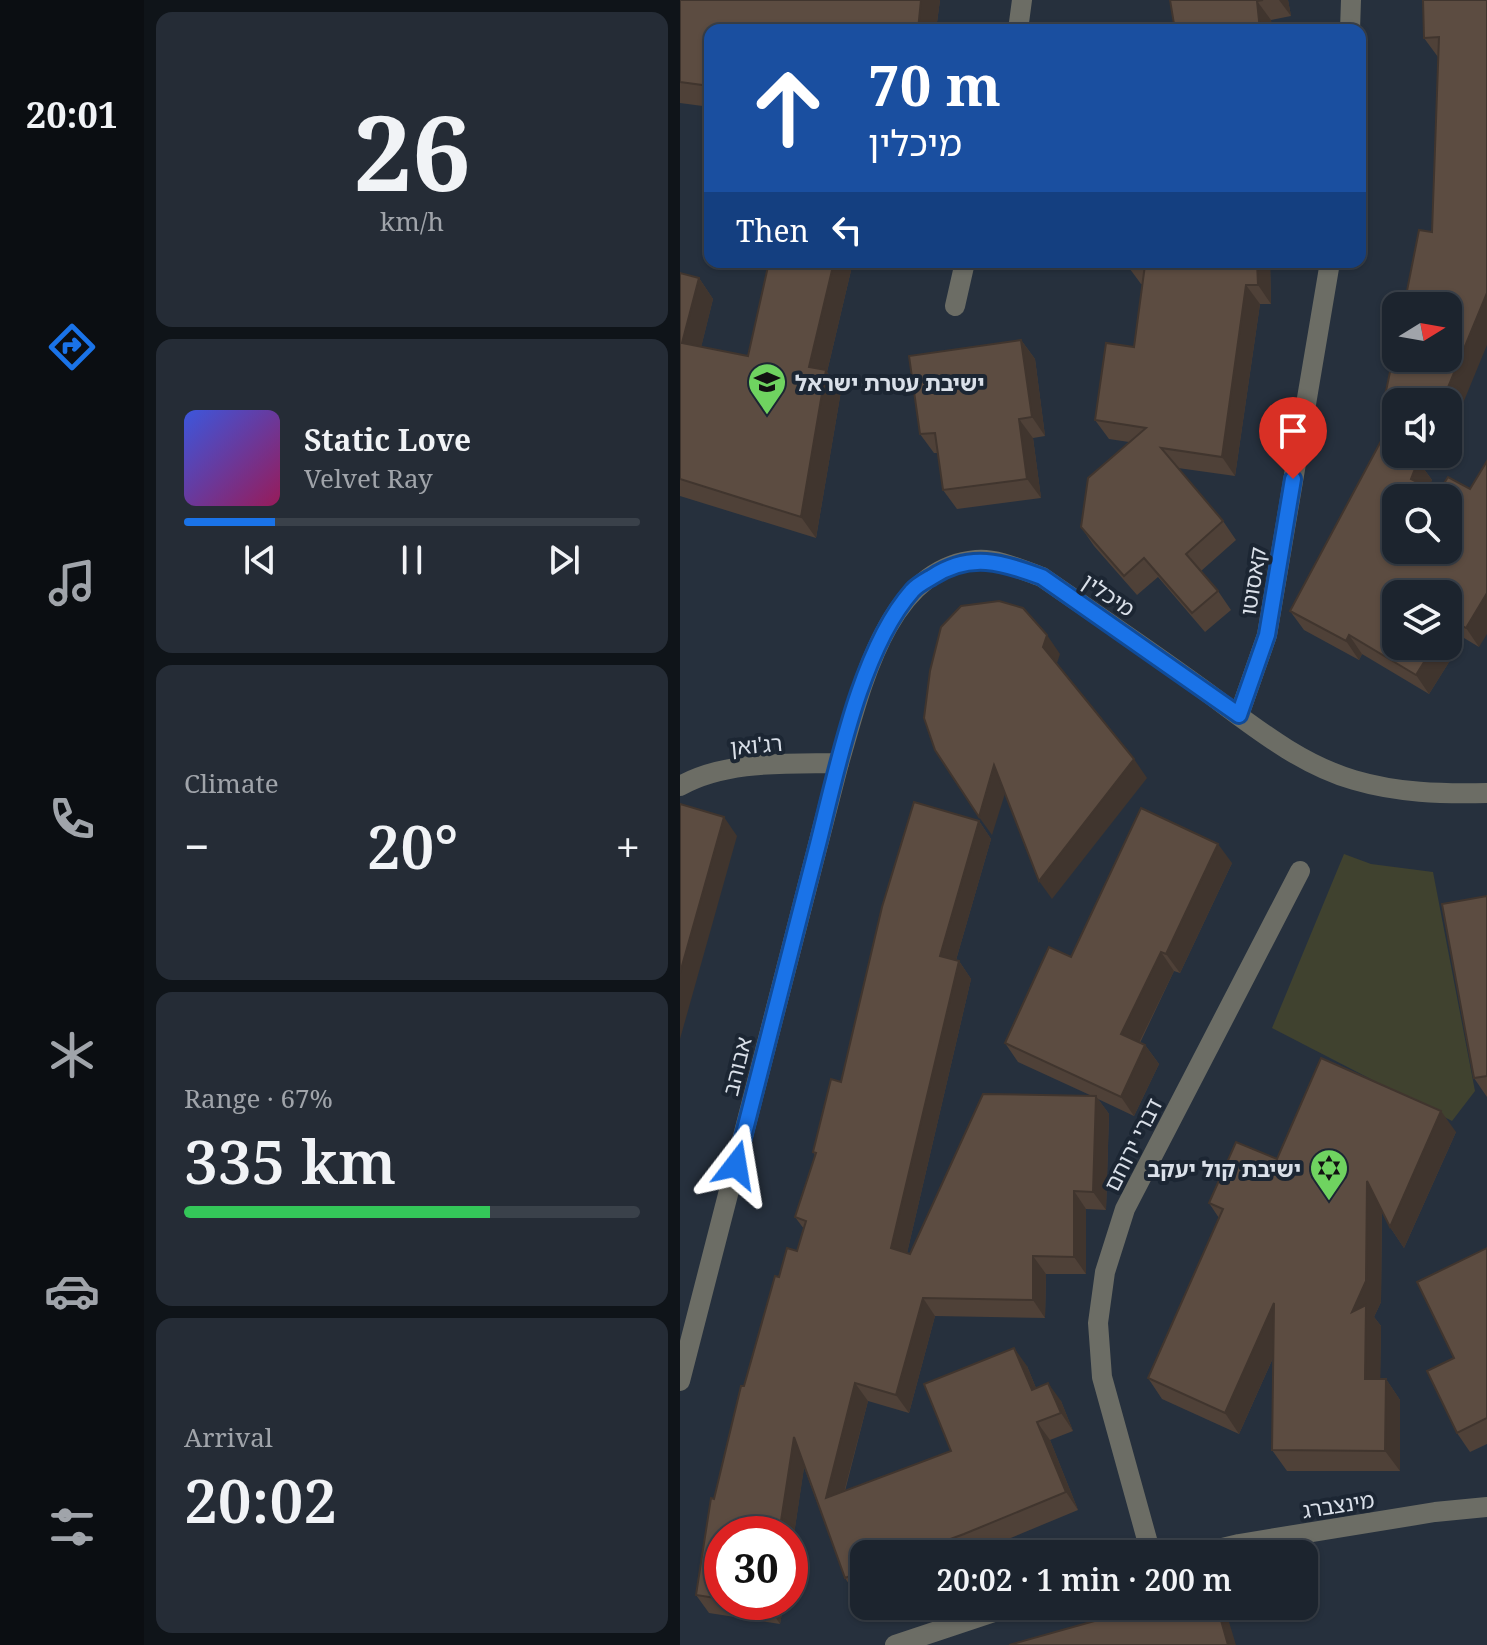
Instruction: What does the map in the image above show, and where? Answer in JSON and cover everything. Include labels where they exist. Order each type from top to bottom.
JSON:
[{"type":"street","points":[[1019,24],[1022,0]]},
{"type":"street","points":[[1350,24],[1351,0]]},
{"type":"street","points":[[955,306],[964,268]]},
{"type":"street","name":"קאסוטו","points":[[1239,715],[1267,635],[1329,268]]},
{"type":"street","name":"מיכלין","points":[[839,763],[867,670],[898,611],[913,589],[943,570],[976,560],[1006,564],[1042,577],[1312,763],[1351,779],[1395,790],[1442,794],[1487,793]]},
{"type":"street","name":"רג'ואן","points":[[680,786],[693,779],[730,769],[839,763]]},
{"type":"street","name":"אבוהב","points":[[680,1381],[839,763]]},
{"type":"street","name":"דברי ירוחם","points":[[1147,1540],[1102,1377],[1098,1323],[1105,1272],[1125,1209],[1300,871]]},
{"type":"street","name":"מינצברג","points":[[1264,1540],[1435,1512],[1487,1507]]},
{"type":"street","points":[[895,1645],[970,1620]]},
{"type":"green space","points":[[1344,854],[1371,864],[1433,872],[1475,1091],[1452,1121],[1272,1028]]},
{"type":"building","points":[[680,0],[921,0],[919,24],[704,24],[704,85],[680,82]]},
{"type":"building","points":[[1170,0],[1263,0],[1257,1],[1259,24],[1174,24]]},
{"type":"building","points":[[1423,0],[1487,0],[1487,293],[1462,354],[1462,292],[1407,292],[1419,230],[1432,232],[1439,37],[1424,38]]},
{"type":"building","points":[[768,268],[833,268],[809,367],[826,370],[801,517],[680,479],[680,273],[699,278],[682,343],[748,356]]},
{"type":"building","points":[[1145,268],[1257,268],[1258,285],[1246,285],[1222,457],[1161,448],[1223,521],[1186,554],[1218,591],[1192,613],[1144,558],[1124,576],[1081,527],[1088,478],[1146,428],[1095,420],[1106,343],[1134,347]]},
{"type":"building","points":[[1021,340],[1032,417],[1019,419],[1027,479],[943,490],[935,433],[920,434],[909,356]]},
{"type":"building","points":[[1390,372],[1454,372],[1448,388],[1387,388]]},
{"type":"building","points":[[1381,441],[1382,468],[1415,468],[1411,479],[1421,484],[1382,484],[1382,564],[1462,564],[1462,485],[1470,489],[1487,461],[1487,593],[1466,628],[1462,626],[1462,580],[1382,580],[1382,655],[1349,635],[1346,641],[1290,611]]},
{"type":"building","points":[[1448,477],[1461,484],[1444,484]]},
{"type":"building","points":[[999,601],[1023,608],[1047,635],[1043,647],[1134,759],[1039,881],[994,765],[979,817],[935,750],[924,718],[930,671],[941,627],[961,606]]},
{"type":"building","points":[[1391,660],[1425,660],[1416,675]]},
{"type":"building","points":[[914,802],[979,821],[940,956],[959,961],[891,1248],[910,1254],[983,1094],[1096,1096],[1093,1192],[1074,1191],[1074,1257],[1033,1256],[1033,1300],[923,1298],[896,1395],[855,1383],[826,1498],[951,1451],[924,1384],[1014,1348],[1032,1390],[1048,1383],[1061,1413],[1037,1422],[1066,1492],[948,1540],[850,1540],[850,1576],[845,1578],[794,1437],[782,1516],[708,1516],[741,1386],[744,1386],[775,1276],[779,1277],[787,1248],[797,1251],[806,1221],[795,1217],[816,1153],[813,1152],[831,1079],[841,1082],[882,907]]},
{"type":"building","points":[[680,804],[724,817],[680,973]]},
{"type":"building","points":[[1141,808],[1218,844],[1166,954],[1161,952],[1121,1034],[1145,1045],[1121,1097],[1005,1043],[1049,947],[1071,957]]},
{"type":"building","points":[[1487,896],[1487,1076],[1474,1078],[1442,904]]},
{"type":"building","points":[[1321,1058],[1441,1111],[1390,1227],[1367,1181],[1366,1281],[1352,1312],[1366,1305],[1365,1379],[1386,1379],[1385,1451],[1272,1450],[1274,1303],[1225,1413],[1148,1378],[1223,1209],[1209,1203],[1236,1142],[1277,1159]]},
{"type":"building","points":[[1487,1248],[1487,1418],[1457,1433],[1427,1371],[1454,1358],[1417,1282]]},
{"type":"building","points":[[704,1543],[704,1596],[696,1595]]},
{"type":"building","points":[[1098,1620],[1221,1620],[1228,1645],[1009,1645]]},
{"type":"place","name":"ישיבת עטרת ישראל","points":[[767,416]]},
{"type":"place","name":"ישיבת קול יעקב","points":[[1329,1202]]},
{"type":"route","points":[[736,1165],[839,763],[867,670],[913,589],[943,570],[976,560],[1006,564],[1042,577],[1239,715],[1267,635],[1293,479]]}]
